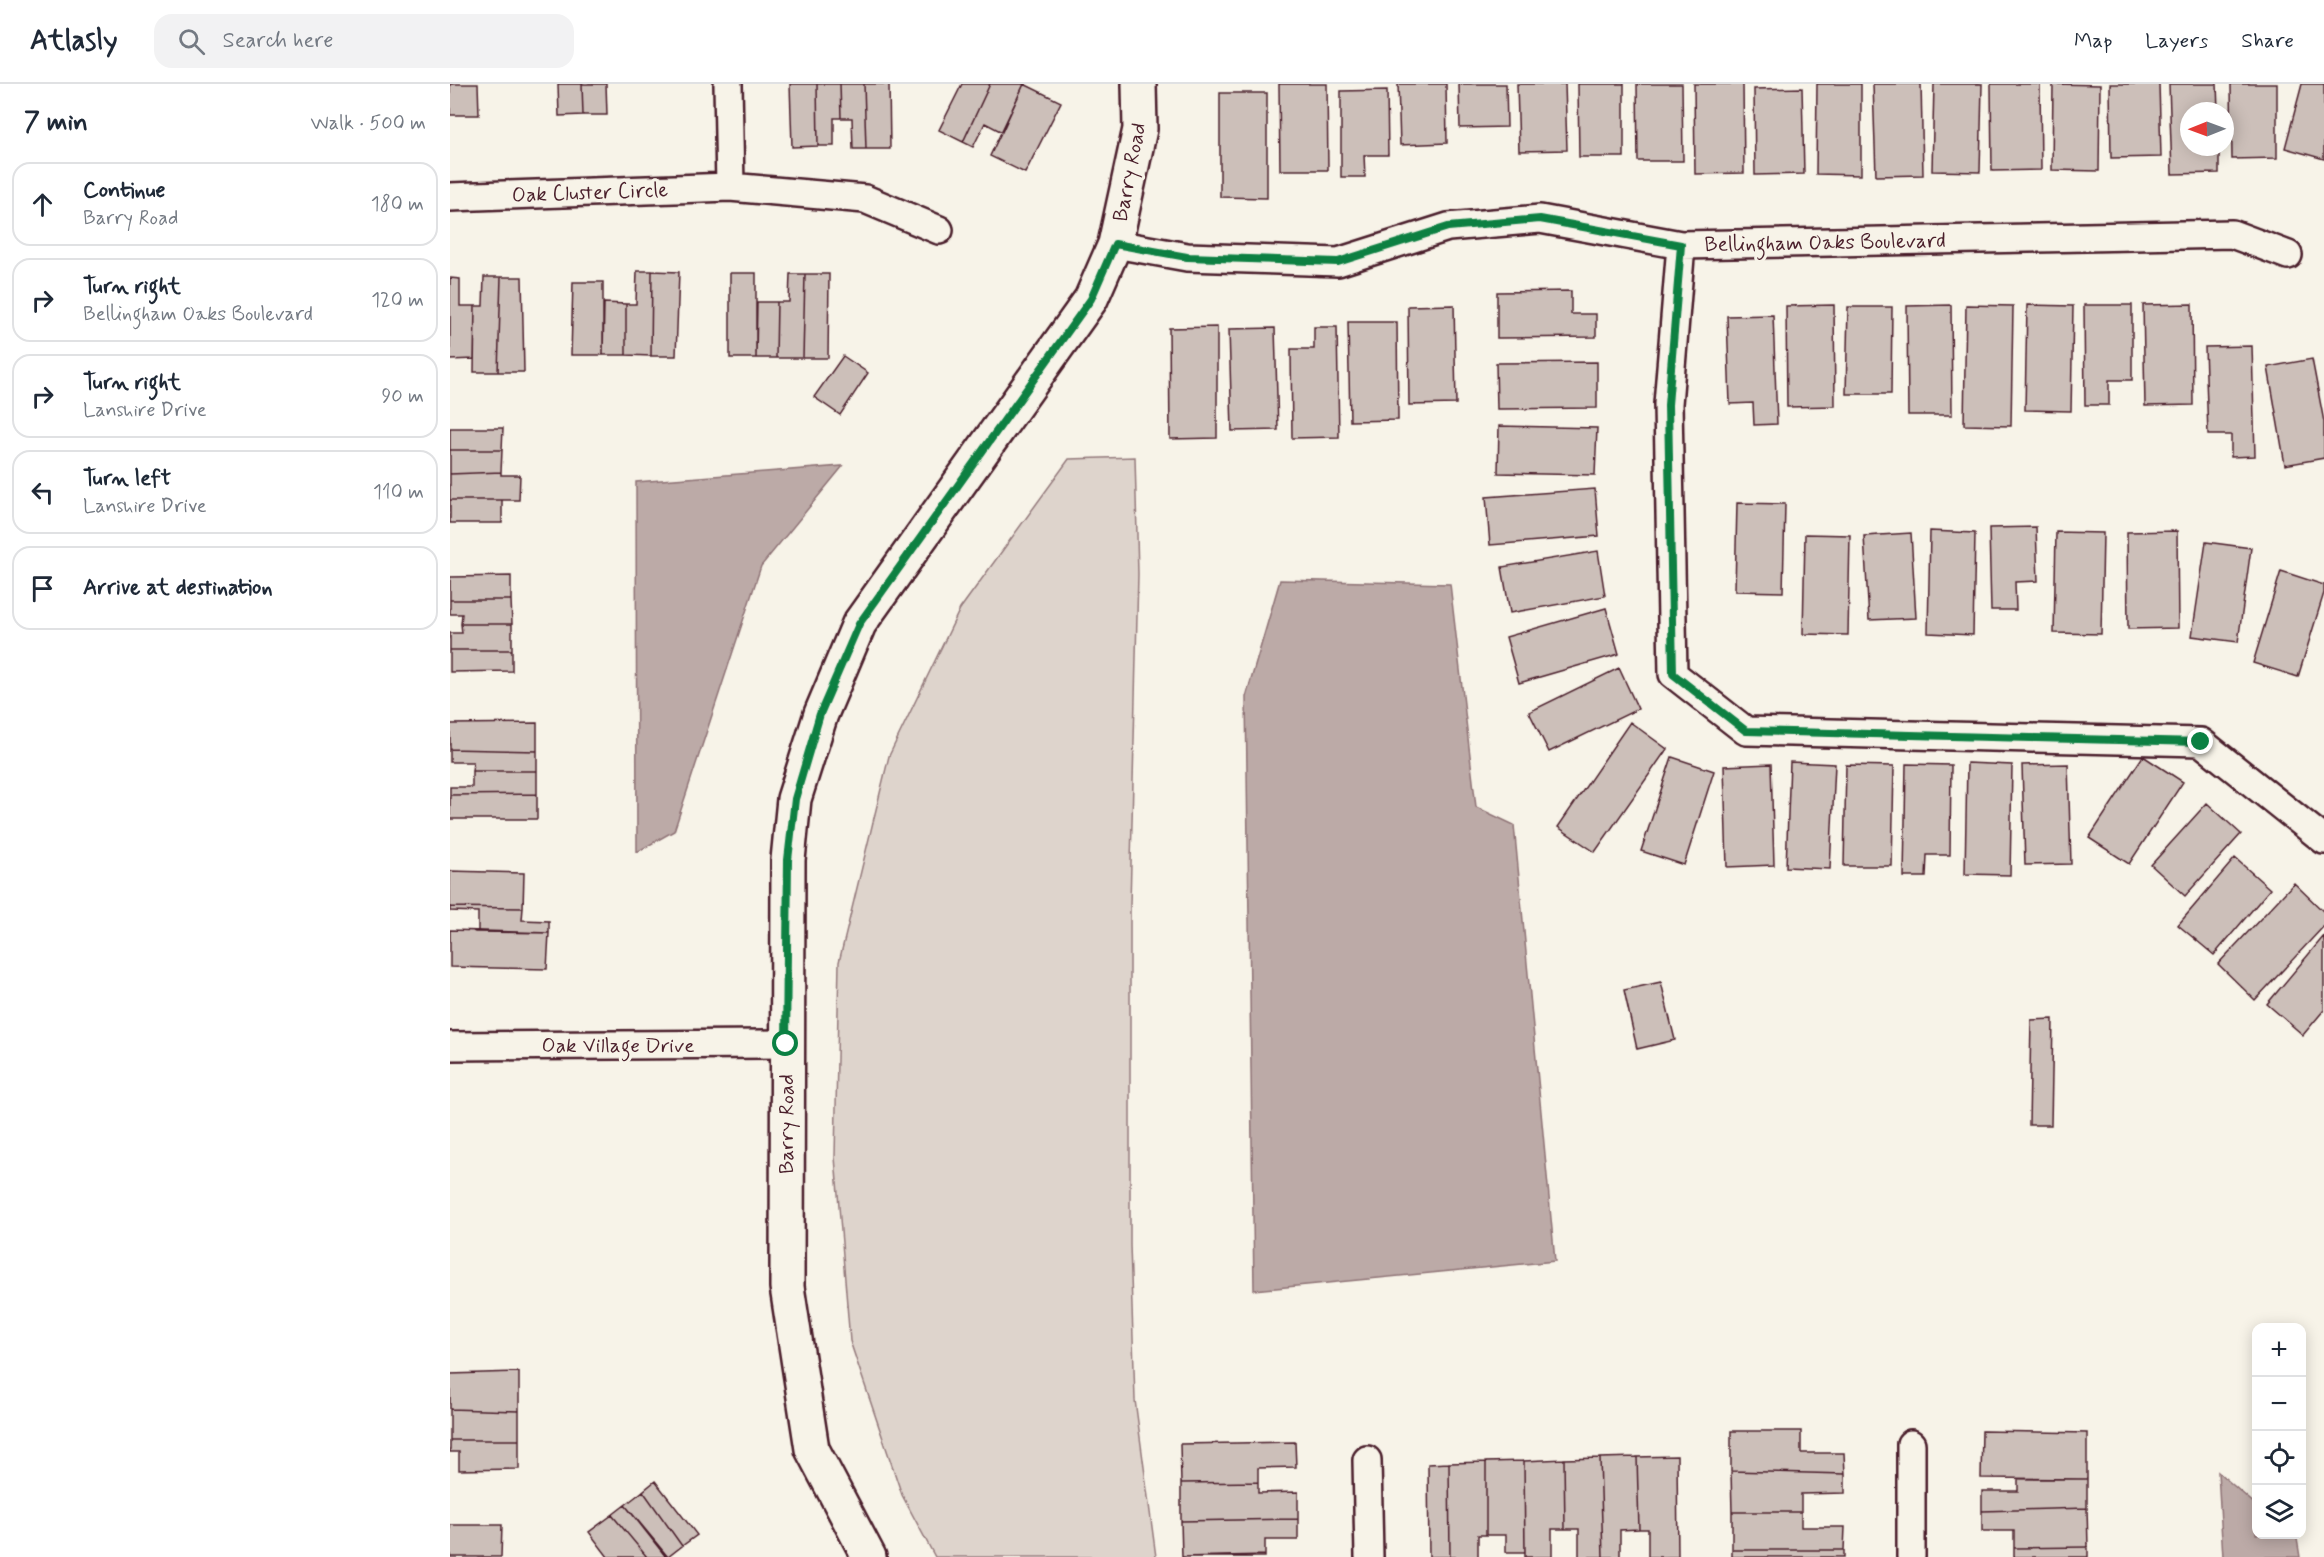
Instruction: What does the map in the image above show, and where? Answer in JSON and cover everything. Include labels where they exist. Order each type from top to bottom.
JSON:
[{"type":"street","points":[[728,84],[730,187]]},
{"type":"street","name":"Barry Road","points":[[869,1557],[812,1449],[787,1287],[788,860],[795,799],[820,714],[859,624],[1091,299],[1115,244],[1140,129],[1139,84]]},
{"type":"street","name":"Oak Cluster Circle","points":[[450,197],[730,187],[866,199],[939,230]]},
{"type":"street","name":"Bellingham Oaks Boulevard","points":[[1115,244],[1187,257],[1338,262],[1448,227],[1540,219],[1681,245],[2232,234],[2288,255]]},
{"type":"street","points":[[1681,245],[1668,405],[1673,674],[1746,731],[2201,742],[2324,840]]},
{"type":"street","name":"Oak Village Drive","points":[[450,1046],[786,1044]]},
{"type":"street","points":[[1911,1444],[1911,1557]]},
{"type":"street","points":[[1367,1460],[1369,1557]]},
{"type":"shaded area","points":[[1135,457],[1138,574],[1130,905],[1130,1245],[1135,1400],[1156,1557],[935,1557],[902,1495],[850,1341],[835,1157],[839,962],[889,756],[960,609],[1069,459]]},
{"type":"shaded area","points":[[843,466],[761,566],[674,831],[637,852],[636,482]]},
{"type":"shaded area","points":[[1280,580],[1450,584],[1476,807],[1514,825],[1555,1261],[1254,1290],[1246,697]]},
{"type":"shaded area","points":[[2218,1472],[2252,1502],[2252,1539],[2297,1539],[2300,1557],[2223,1557]]},
{"type":"building","points":[[450,84],[478,84],[479,115],[450,115]]},
{"type":"building","points":[[558,84],[582,84],[583,115],[559,116]]},
{"type":"building","points":[[582,84],[606,84],[607,115],[583,115]]},
{"type":"building","points":[[790,84],[817,84],[818,146],[792,147]]},
{"type":"building","points":[[817,84],[840,84],[841,118],[834,118],[834,146],[818,146]]},
{"type":"building","points":[[840,84],[864,84],[866,149],[853,149],[852,118],[841,118]]},
{"type":"building","points":[[864,84],[889,84],[890,149],[866,149]]},
{"type":"building","points":[[962,84],[990,84],[963,142],[939,130]]},
{"type":"building","points":[[990,84],[1024,84],[1002,132],[985,123],[973,147],[963,142]]},
{"type":"building","points":[[1024,84],[1061,102],[1025,173],[990,156]]},
{"type":"building","points":[[1279,84],[1327,84],[1328,170],[1280,170]]},
{"type":"building","points":[[1398,84],[1446,84],[1447,143],[1400,145]]},
{"type":"building","points":[[1459,84],[1506,84],[1507,127],[1460,128]]},
{"type":"building","points":[[1517,84],[1565,84],[1567,150],[1519,151]]},
{"type":"building","points":[[1578,84],[1624,84],[1624,157],[1579,157]]},
{"type":"building","points":[[1637,84],[1682,84],[1683,161],[1638,161]]},
{"type":"building","points":[[1694,84],[1743,84],[1744,173],[1695,174]]},
{"type":"building","points":[[1817,84],[1861,84],[1861,175],[1816,174]]},
{"type":"building","points":[[1873,84],[1921,84],[1923,175],[1876,176]]},
{"type":"building","points":[[1934,84],[1982,84],[1980,172],[1932,171]]},
{"type":"building","points":[[1991,84],[2040,84],[2041,170],[1992,171]]},
{"type":"building","points":[[2053,84],[2100,85],[2099,171],[2052,170]]},
{"type":"building","points":[[2110,84],[2159,84],[2161,157],[2111,158]]},
{"type":"building","points":[[2169,84],[2217,84],[2218,102],[2180,102],[2180,156],[2219,156],[2219,173],[2172,174]]},
{"type":"building","points":[[2231,84],[2277,84],[2277,158],[2232,159],[2234,156],[2234,102],[2231,102]]},
{"type":"building","points":[[2302,84],[2324,84],[2324,159],[2285,148]]},
{"type":"building","points":[[1802,88],[1804,174],[1755,175],[1754,89]]},
{"type":"building","points":[[1387,90],[1388,155],[1364,155],[1365,177],[1341,177],[1341,91]]},
{"type":"building","points":[[1220,93],[1267,93],[1267,198],[1220,197]]},
{"type":"building","points":[[637,271],[652,271],[651,356],[626,355],[626,304],[636,304]]},
{"type":"building","points":[[652,271],[679,272],[676,356],[651,356]]},
{"type":"building","points":[[730,273],[756,273],[756,358],[730,358]]},
{"type":"building","points":[[790,274],[805,274],[803,358],[776,358],[777,302],[789,302]]},
{"type":"building","points":[[805,274],[829,274],[828,358],[803,358]]},
{"type":"building","points":[[484,277],[501,277],[498,372],[474,372],[475,306],[483,306]]},
{"type":"building","points":[[501,277],[522,277],[524,372],[498,372]]},
{"type":"building","points":[[450,278],[460,279],[460,306],[475,306],[474,359],[450,360]]},
{"type":"building","points":[[573,282],[603,282],[603,355],[571,355]]},
{"type":"building","points":[[1571,291],[1571,314],[1596,314],[1596,337],[1497,338],[1497,292]]},
{"type":"building","points":[[757,302],[777,302],[776,358],[756,358]]},
{"type":"building","points":[[604,303],[626,304],[626,355],[603,355]]},
{"type":"building","points":[[2192,304],[2193,405],[2145,406],[2143,305]]},
{"type":"building","points":[[1454,305],[1456,404],[1409,405],[1408,306]]},
{"type":"building","points":[[1834,305],[1835,406],[1787,407],[1786,306]]},
{"type":"building","points":[[1951,305],[1952,415],[1908,415],[1907,306]]},
{"type":"building","points":[[1966,305],[2013,306],[2011,426],[1964,425]]},
{"type":"building","points":[[2027,305],[2073,306],[2071,411],[2025,410]]},
{"type":"building","points":[[2084,305],[2132,305],[2132,380],[2109,380],[2109,405],[2085,405]]},
{"type":"building","points":[[1848,307],[1892,307],[1891,394],[1846,394]]},
{"type":"building","points":[[1773,315],[1777,424],[1754,425],[1753,403],[1730,404],[1727,316]]},
{"type":"building","points":[[1348,322],[1397,322],[1398,420],[1350,421]]},
{"type":"building","points":[[1217,327],[1217,438],[1170,439],[1169,328]]},
{"type":"building","points":[[1314,327],[1337,327],[1339,437],[1292,438],[1291,349],[1314,349]]},
{"type":"building","points":[[1275,328],[1278,430],[1232,431],[1229,329]]},
{"type":"building","points":[[2252,346],[2255,456],[2231,457],[2231,435],[2208,435],[2205,347]]},
{"type":"building","points":[[843,356],[868,373],[840,415],[814,397]]},
{"type":"building","points":[[2312,359],[2324,422],[2324,458],[2285,465],[2268,367]]},
{"type":"building","points":[[1597,362],[1597,408],[1497,409],[1496,363]]},
{"type":"building","points":[[1499,426],[1597,428],[1595,475],[1498,473]]},
{"type":"building","points":[[450,428],[503,428],[502,450],[450,450]]},
{"type":"building","points":[[450,450],[502,450],[501,472],[450,474]]},
{"type":"building","points":[[501,472],[501,475],[520,475],[519,500],[450,500],[450,474]]},
{"type":"building","points":[[1595,489],[1599,536],[1490,545],[1486,497]]},
{"type":"building","points":[[450,500],[502,500],[502,523],[450,523]]},
{"type":"building","points":[[1737,503],[1785,504],[1783,592],[1735,591]]},
{"type":"building","points":[[2036,527],[2038,581],[2015,582],[2016,610],[1991,610],[1989,528]]},
{"type":"building","points":[[1930,531],[1975,533],[1973,635],[1928,633]]},
{"type":"building","points":[[2177,531],[2178,628],[2128,629],[2127,532]]},
{"type":"building","points":[[2056,532],[2103,533],[2101,634],[2054,633]]},
{"type":"building","points":[[1911,533],[1916,618],[1869,620],[1864,536]]},
{"type":"building","points":[[1805,534],[1850,535],[1848,635],[1803,634]]},
{"type":"building","points":[[2206,542],[2251,548],[2238,642],[2192,636]]},
{"type":"building","points":[[1598,551],[1605,596],[1510,613],[1502,567]]},
{"type":"building","points":[[2281,571],[2324,585],[2324,593],[2298,677],[2253,663]]},
{"type":"building","points":[[511,576],[511,600],[450,600],[450,577]]},
{"type":"building","points":[[450,600],[511,600],[512,624],[461,624],[462,614],[450,614]]},
{"type":"building","points":[[1606,608],[1619,654],[1519,683],[1506,637]]},
{"type":"building","points":[[461,624],[512,624],[512,650],[450,650],[450,633],[462,633]]},
{"type":"building","points":[[450,650],[512,650],[512,671],[450,672]]},
{"type":"building","points":[[1619,668],[1638,709],[1549,752],[1529,712]]},
{"type":"building","points":[[1630,722],[1667,749],[1595,852],[1558,827]]},
{"type":"building","points":[[537,723],[537,751],[450,749],[450,724]]},
{"type":"building","points":[[450,749],[537,751],[537,771],[472,771],[473,762],[450,762]]},
{"type":"building","points":[[2143,756],[2183,782],[2129,864],[2089,838]]},
{"type":"building","points":[[1672,757],[1714,771],[1684,865],[1641,851]]},
{"type":"building","points":[[1790,762],[1835,764],[1830,869],[1786,867]]},
{"type":"building","points":[[1967,763],[2012,765],[2010,875],[1965,874]]},
{"type":"building","points":[[1771,764],[1774,865],[1727,867],[1724,766]]},
{"type":"building","points":[[1906,764],[1951,765],[1950,855],[1927,855],[1926,877],[1904,877]]},
{"type":"building","points":[[2068,764],[2071,864],[2025,865],[2022,765]]},
{"type":"building","points":[[1846,765],[1894,766],[1892,866],[1844,866]]},
{"type":"building","points":[[472,771],[537,771],[537,794],[450,795],[450,787],[472,787]]},
{"type":"building","points":[[537,794],[537,819],[450,819],[450,795]]},
{"type":"building","points":[[2207,803],[2241,834],[2185,896],[2151,865]]},
{"type":"building","points":[[2235,858],[2270,889],[2214,955],[2178,925]]},
{"type":"building","points":[[450,871],[524,873],[523,908],[450,907]]},
{"type":"building","points":[[2294,883],[2324,912],[2324,926],[2255,1000],[2218,964]]},
{"type":"building","points":[[450,907],[523,908],[522,920],[549,921],[549,933],[475,932],[473,931],[478,931],[478,912],[450,911]]},
{"type":"building","points":[[450,930],[549,933],[547,969],[450,967]]},
{"type":"building","points":[[2324,936],[2324,1010],[2303,1035],[2267,1004]]},
{"type":"building","points":[[1661,982],[1675,1040],[1637,1049],[1624,990]]},
{"type":"building","points":[[2053,1019],[2051,1125],[2029,1125],[2031,1020]]},
{"type":"building","points":[[519,1372],[519,1411],[450,1409],[450,1374]]},
{"type":"building","points":[[450,1409],[519,1411],[519,1440],[450,1440]]},
{"type":"building","points":[[1731,1431],[1801,1431],[1801,1453],[1844,1453],[1845,1474],[1731,1471]]},
{"type":"building","points":[[1982,1431],[2087,1433],[2087,1479],[1981,1478]]},
{"type":"building","points":[[450,1440],[519,1440],[519,1469],[459,1470],[459,1452],[450,1452]]},
{"type":"building","points":[[1295,1442],[1296,1467],[1258,1468],[1258,1482],[1181,1483],[1180,1444]]},
{"type":"building","points":[[1677,1456],[1678,1557],[1648,1557],[1648,1529],[1639,1529],[1637,1457]]},
{"type":"building","points":[[1637,1457],[1639,1529],[1620,1530],[1620,1557],[1603,1557],[1600,1458]]},
{"type":"building","points":[[1600,1458],[1603,1557],[1579,1557],[1579,1529],[1565,1529],[1564,1459]]},
{"type":"building","points":[[1564,1459],[1565,1529],[1552,1529],[1552,1557],[1525,1557],[1524,1461]]},
{"type":"building","points":[[1524,1461],[1525,1552],[1506,1552],[1506,1535],[1486,1535],[1486,1462]]},
{"type":"building","points":[[1486,1462],[1486,1535],[1478,1535],[1478,1557],[1450,1557],[1449,1463]]},
{"type":"building","points":[[1449,1463],[1450,1557],[1429,1557],[1428,1464]]},
{"type":"building","points":[[1731,1471],[1845,1474],[1845,1493],[1801,1494],[1801,1512],[1732,1512]]},
{"type":"building","points":[[2018,1479],[2087,1479],[2087,1508],[1982,1511],[1982,1491],[2018,1491]]},
{"type":"building","points":[[655,1481],[697,1535],[682,1546],[643,1491]]},
{"type":"building","points":[[1258,1482],[1258,1493],[1298,1492],[1298,1519],[1181,1521],[1181,1483]]},
{"type":"building","points":[[643,1491],[682,1546],[668,1557],[625,1505]]},
{"type":"building","points":[[625,1505],[666,1557],[647,1557],[612,1515]]},
{"type":"building","points":[[2087,1508],[2088,1547],[2014,1548],[2014,1531],[1982,1531],[1982,1511]]},
{"type":"building","points":[[1732,1512],[1801,1512],[1801,1527],[1845,1527],[1844,1550],[1732,1550]]},
{"type":"building","points":[[612,1515],[647,1557],[608,1557],[589,1532]]},
{"type":"building","points":[[1298,1519],[1298,1540],[1265,1540],[1265,1555],[1182,1557],[1181,1521]]},
{"type":"building","points":[[450,1525],[502,1525],[501,1557],[450,1557]]},
{"type":"building","points":[[2088,1547],[2088,1557],[2014,1557],[2014,1548]]},
{"type":"building","points":[[1732,1550],[1844,1550],[1844,1557],[1732,1557]]},
{"type":"building","points":[[1265,1555],[1265,1557],[1182,1557]]},
{"type":"route","points":[[786,1044],[788,860],[795,799],[820,714],[859,624],[1091,299],[1115,244],[1187,257],[1338,262],[1448,227],[1540,219],[1681,245],[1668,405],[1673,674],[1746,731],[2201,742]]}]
